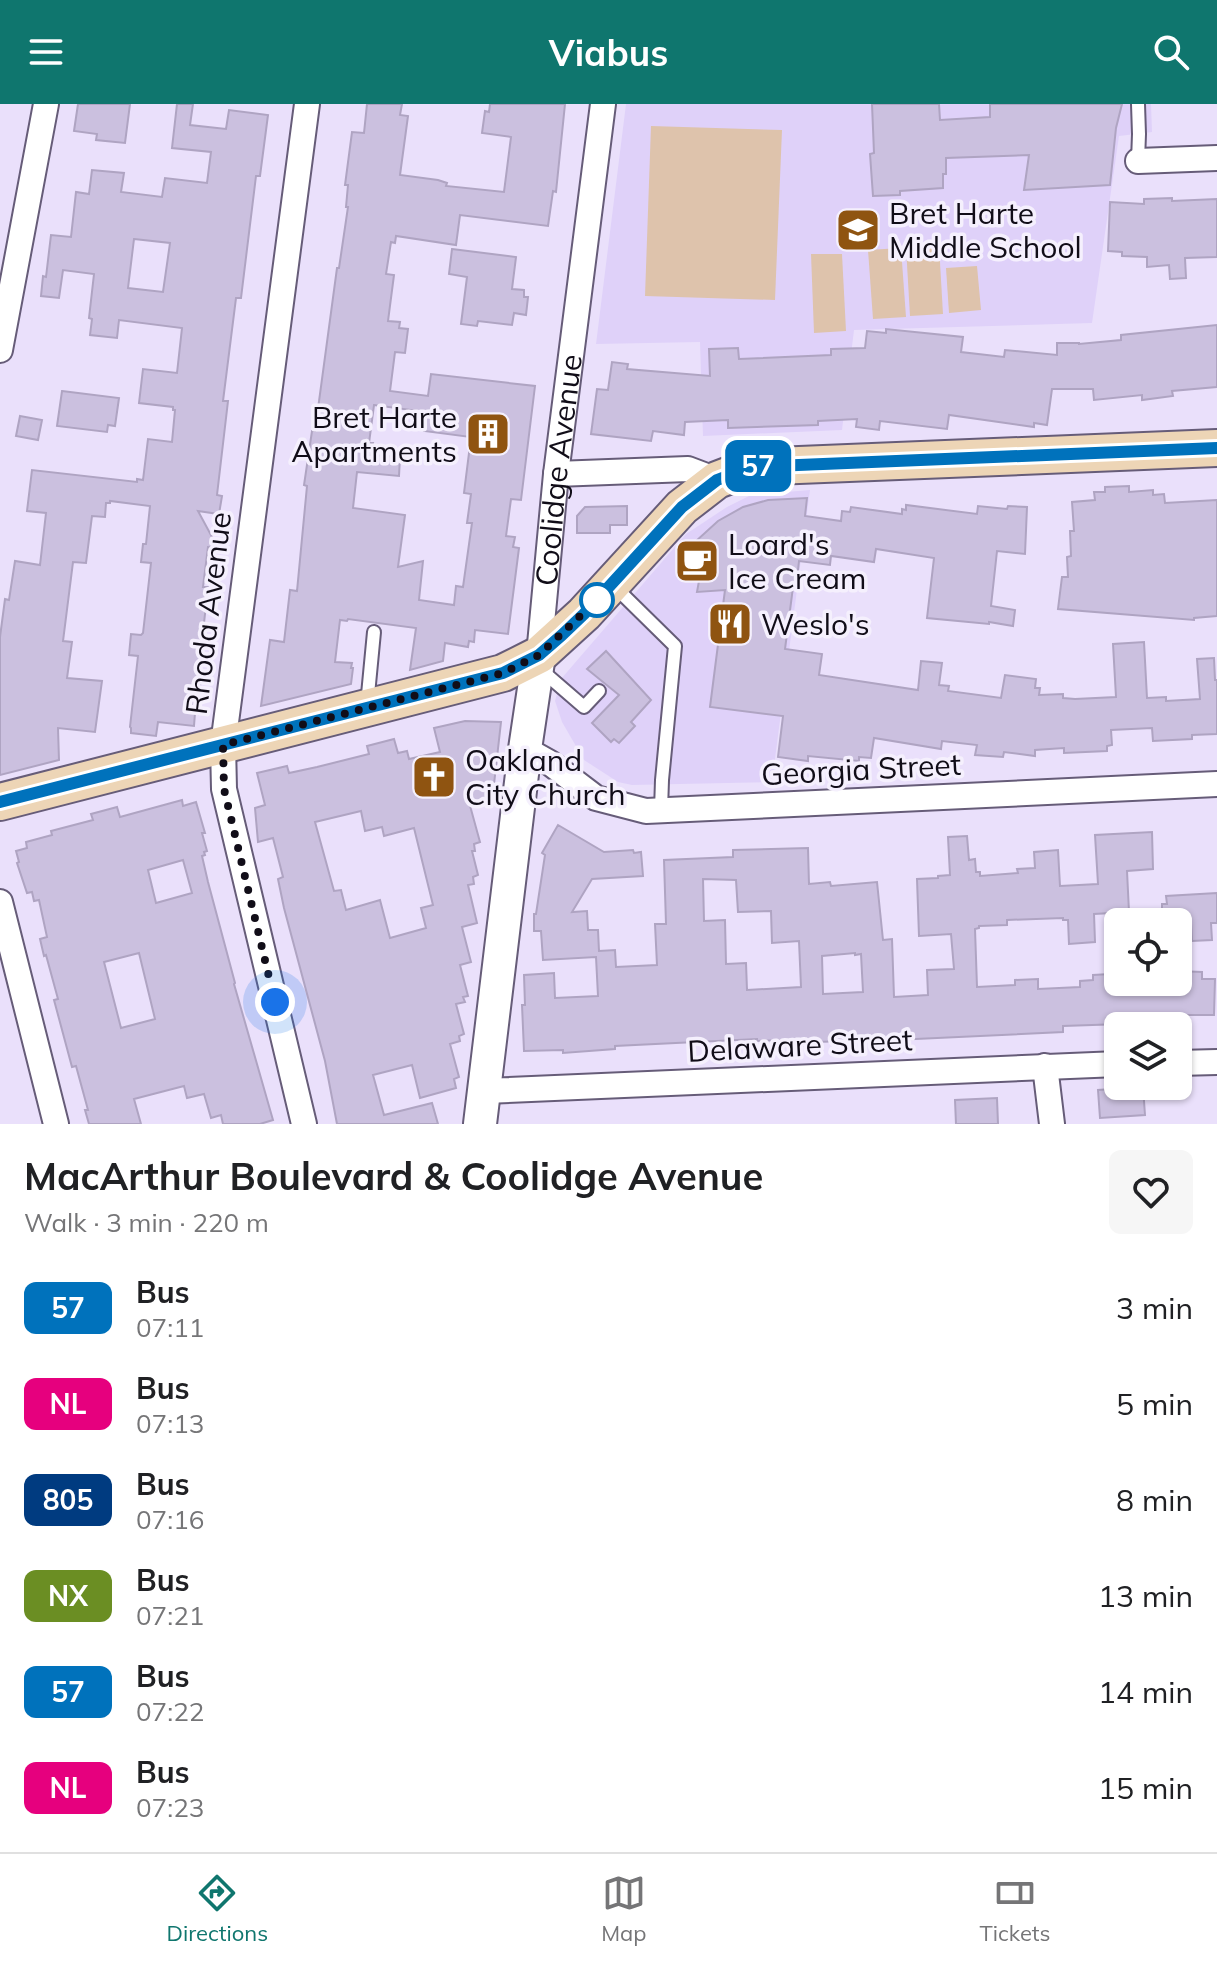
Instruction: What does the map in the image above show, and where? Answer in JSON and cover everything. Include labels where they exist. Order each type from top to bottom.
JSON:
[{"type":"main road","points":[[0,802],[503,673],[538,661],[682,507],[717,480],[751,467],[1217,448]]},
{"type":"street","points":[[0,350],[3,319],[46,104]]},
{"type":"street","name":"Rhoda Avenue","points":[[304,1124],[224,789],[223,745],[307,104]]},
{"type":"street","name":"Coolidge Avenue","points":[[480,1124],[603,104]]},
{"type":"street","points":[[1138,161],[1217,158]]},
{"type":"street","points":[[556,474],[688,469],[717,480]]},
{"type":"street","name":"Georgia Street","points":[[525,749],[550,763],[596,798],[646,811],[1217,784]]},
{"type":"street","points":[[0,902],[56,1124]]},
{"type":"street","points":[[1192,1063],[1217,1062]]},
{"type":"street","name":"Delaware Street","points":[[485,1091],[1104,1064]]},
{"type":"street","points":[[1045,1066],[1052,1124]]},
{"type":"lane","points":[[1138,104],[1138,161]]},
{"type":"lane","points":[[612,584],[675,646],[661,810]]},
{"type":"lane","points":[[367,708],[374,632]]},
{"type":"lane","points":[[538,661],[584,707],[599,691]]},
{"type":"shaded area","name":"Bret Harte Middle School","points":[[626,104],[1151,104],[1152,132],[1119,136],[1092,323],[854,330],[842,430],[703,436],[700,342],[596,344]]},
{"type":"shaded area","points":[[651,126],[782,130],[775,300],[645,296]]},
{"type":"shaded area","points":[[939,245],[943,314],[910,316],[906,247]]},
{"type":"shaded area","points":[[901,248],[906,317],[873,319],[868,250]]},
{"type":"shaded area","points":[[811,254],[842,254],[846,331],[814,333]]},
{"type":"shaded area","points":[[977,266],[981,310],[949,313],[946,268]]},
{"type":"shaded area","points":[[810,490],[772,782],[632,785],[618,782],[584,760],[562,722],[555,701],[561,679],[686,534],[751,495]]},
{"type":"building","points":[[78,104],[130,104],[125,143],[96,140],[97,134],[74,131]]},
{"type":"building","points":[[177,104],[193,104],[190,125],[226,129],[229,110],[268,115],[260,176],[256,176],[241,298],[236,298],[223,401],[228,401],[217,495],[222,496],[219,514],[198,511],[218,548],[208,547],[203,587],[208,587],[198,677],[201,677],[201,688],[198,714],[195,713],[194,726],[158,722],[156,736],[131,733],[138,656],[129,655],[131,634],[143,633],[151,563],[141,562],[150,506],[110,501],[106,503],[105,517],[92,516],[86,563],[73,562],[63,641],[72,642],[67,678],[102,681],[95,732],[58,728],[59,760],[0,775],[0,637],[5,599],[9,600],[15,561],[40,565],[46,513],[27,511],[32,470],[137,482],[137,479],[143,480],[148,439],[172,442],[173,407],[139,403],[143,369],[177,373],[182,328],[119,320],[117,338],[90,335],[94,274],[63,270],[59,298],[41,296],[51,235],[71,237],[76,192],[89,194],[92,170],[124,173],[121,192],[162,197],[165,178],[207,183],[211,152],[172,148]],"holes":[[[134,239],[170,243],[163,292],[128,288]]]},
{"type":"building","points":[[367,104],[402,104],[400,115],[408,116],[400,175],[438,180],[447,183],[446,186],[504,192],[511,137],[482,133],[485,111],[489,112],[490,104],[565,104],[556,192],[553,191],[548,226],[460,215],[456,245],[396,236],[395,243],[391,242],[386,274],[394,275],[388,321],[400,322],[399,328],[408,329],[405,353],[395,352],[390,391],[428,396],[431,374],[535,386],[521,500],[511,499],[506,536],[515,537],[513,547],[519,548],[508,634],[475,630],[474,642],[469,641],[468,647],[445,643],[443,661],[410,670],[416,628],[340,620],[335,662],[352,663],[351,684],[261,706],[270,640],[284,642],[290,590],[297,591],[307,486],[304,485],[312,431],[315,431],[348,207],[348,185],[345,185],[352,132],[364,133]],"holes":[[[374,405],[426,412],[424,431],[471,437],[464,493],[471,494],[467,523],[472,523],[463,587],[456,586],[454,605],[419,600],[423,561],[398,567],[405,515],[353,508],[357,472],[399,476],[400,457],[371,455],[373,443],[369,443]]]},
{"type":"building","points":[[872,104],[939,104],[940,120],[990,117],[990,104],[1122,104],[1116,128],[1110,185],[1024,190],[1029,155],[946,158],[943,188],[873,196],[870,154],[874,153]]},
{"type":"building","points":[[1172,198],[1172,201],[1217,199],[1217,257],[1185,258],[1186,278],[1170,279],[1169,265],[1147,267],[1147,257],[1122,256],[1122,252],[1108,251],[1110,202],[1144,204],[1144,199]]},
{"type":"building","points":[[452,249],[516,257],[512,289],[524,290],[524,297],[528,297],[526,315],[514,313],[512,325],[478,321],[477,326],[461,324],[467,277],[449,274]]},
{"type":"building","points":[[1217,325],[1217,387],[1172,391],[1173,396],[1142,400],[1142,395],[1094,400],[1093,389],[1052,389],[1047,425],[1034,423],[1034,427],[949,415],[947,429],[880,421],[879,430],[856,427],[857,419],[818,421],[818,425],[728,428],[728,420],[685,422],[684,435],[653,431],[651,441],[591,434],[597,389],[608,390],[612,362],[628,364],[627,369],[710,376],[709,349],[738,348],[739,359],[831,355],[831,349],[865,348],[867,331],[886,333],[886,329],[963,337],[961,352],[1004,357],[1005,350],[1057,355],[1057,343],[1121,340],[1121,335]]},
{"type":"building","points":[[62,391],[119,398],[115,426],[108,425],[107,432],[57,426]]},
{"type":"building","points":[[20,416],[42,420],[38,440],[16,436]]},
{"type":"building","points":[[1129,486],[1129,492],[1153,490],[1153,495],[1164,494],[1165,503],[1217,500],[1217,616],[1194,620],[1058,609],[1062,577],[1068,577],[1067,557],[1071,556],[1070,531],[1074,531],[1072,502],[1095,500],[1094,492],[1105,492],[1105,487]]},
{"type":"building","points":[[807,498],[805,516],[841,521],[842,511],[850,512],[851,507],[902,514],[906,505],[977,514],[978,506],[1007,509],[1008,506],[1027,507],[1025,554],[997,551],[991,606],[1015,610],[1013,626],[927,618],[934,558],[876,549],[874,562],[831,556],[830,565],[799,561],[785,649],[822,654],[819,675],[918,690],[921,661],[942,663],[939,685],[949,686],[948,691],[1001,698],[1005,675],[1036,679],[1035,688],[1040,688],[1039,695],[1063,694],[1063,698],[1075,699],[1116,697],[1113,644],[1144,642],[1147,698],[1166,697],[1166,701],[1200,699],[1197,659],[1214,658],[1217,734],[1153,741],[1152,728],[1111,730],[1112,745],[1107,746],[1107,751],[1064,753],[1064,748],[1035,750],[1035,756],[1004,752],[1003,757],[975,755],[977,745],[942,741],[941,749],[874,738],[871,758],[859,757],[859,761],[808,756],[808,761],[778,757],[783,716],[710,707],[725,590],[697,592],[699,581],[685,573],[681,563],[684,552],[718,521],[743,507],[768,500]]},
{"type":"building","points":[[627,506],[627,525],[610,525],[610,533],[577,533],[577,516],[585,507]]},
{"type":"building","points":[[606,651],[651,700],[631,722],[635,726],[619,743],[614,739],[611,742],[592,723],[619,695],[587,669]]},
{"type":"building","points":[[465,721],[501,722],[492,802],[469,802],[480,842],[474,844],[475,851],[472,851],[478,875],[473,877],[474,884],[468,885],[477,923],[462,927],[471,962],[460,965],[468,996],[463,997],[465,1002],[456,1004],[464,1034],[459,1036],[460,1041],[450,1044],[459,1077],[454,1079],[456,1088],[420,1098],[412,1065],[373,1075],[384,1115],[432,1103],[438,1124],[337,1124],[325,1061],[284,908],[278,879],[283,877],[273,838],[258,842],[255,808],[265,805],[257,773],[287,766],[289,773],[317,767],[369,754],[367,746],[394,739],[398,753],[407,751],[409,759],[440,752],[434,728]],"holes":[[[361,811],[365,831],[382,827],[384,836],[414,828],[433,905],[421,908],[426,928],[390,938],[380,900],[346,910],[341,890],[334,891],[315,822]]]},
{"type":"building","points":[[182,800],[183,806],[196,802],[205,833],[202,833],[207,851],[202,856],[208,882],[273,1120],[260,1124],[223,1124],[221,1115],[211,1118],[204,1094],[187,1098],[184,1086],[134,1099],[141,1124],[89,1124],[85,1110],[88,1110],[76,1066],[72,1067],[54,1000],[58,999],[40,939],[47,937],[39,900],[34,901],[32,892],[27,893],[16,851],[27,848],[26,842],[52,835],[51,831],[93,820],[91,814],[117,807],[120,817]],"holes":[[[183,860],[192,893],[156,903],[148,870]],[[139,953],[155,1019],[121,1028],[104,962]]]},
{"type":"building","points":[[558,825],[604,852],[641,852],[643,876],[592,879],[572,912],[587,911],[588,930],[598,930],[599,951],[615,950],[616,967],[657,965],[655,924],[666,924],[664,860],[733,857],[733,850],[808,848],[809,884],[830,882],[831,886],[877,882],[883,940],[892,939],[894,997],[928,995],[927,970],[954,969],[951,934],[919,936],[917,879],[950,875],[948,837],[967,836],[969,860],[975,859],[976,872],[980,872],[980,876],[1018,873],[1017,869],[1035,868],[1034,852],[1058,850],[1060,886],[1098,884],[1095,835],[1152,832],[1153,869],[1127,871],[1129,908],[1104,908],[1104,913],[1094,914],[1095,942],[1069,944],[1068,920],[1063,918],[1007,920],[1007,925],[979,926],[975,929],[977,987],[1015,985],[1015,980],[1038,979],[1038,989],[1080,987],[1080,981],[1093,980],[1093,975],[1104,974],[1104,996],[1192,996],[1192,972],[1202,972],[1202,979],[1215,979],[1214,1015],[1104,1012],[1104,1025],[1063,1026],[1063,1032],[812,1042],[812,1045],[789,1046],[788,1040],[757,1039],[615,1046],[615,1049],[563,1053],[563,1050],[524,1051],[524,975],[554,973],[555,998],[598,996],[596,957],[543,960],[541,931],[534,931],[534,914],[545,855],[542,853]],"holes":[[[703,879],[736,880],[738,912],[771,911],[772,943],[799,941],[801,987],[747,990],[746,963],[726,964],[725,920],[704,921]],[[861,954],[863,992],[823,994],[822,956]]]},
{"type":"building","points":[[1217,893],[1217,923],[1211,923],[1212,940],[1192,941],[1192,908],[1162,908],[1162,904],[1167,904],[1166,896]]},
{"type":"building","points":[[1098,1090],[1104,1090],[1104,1100],[1144,1100],[1145,1115],[1100,1118]]},
{"type":"building","points":[[997,1098],[998,1124],[956,1124],[955,1100]]},
{"type":"bus line","name":"57","points":[[0,802],[503,673],[539,655],[562,635],[682,507],[717,480],[751,467],[1217,448]]},
{"type":"place","name":"Bret Harte Middle School","points":[[858,230]]},
{"type":"place","name":"Bret Harte Apartments","points":[[488,434]]},
{"type":"place","name":"Loard's Ice Cream","points":[[697,561]]},
{"type":"place","name":"Weslo's","points":[[730,624]]},
{"type":"place","name":"Oakland City Church","points":[[434,777]]},
{"type":"route","points":[[275,1002],[224,789],[223,745],[503,673],[539,655],[597,600]]}]
